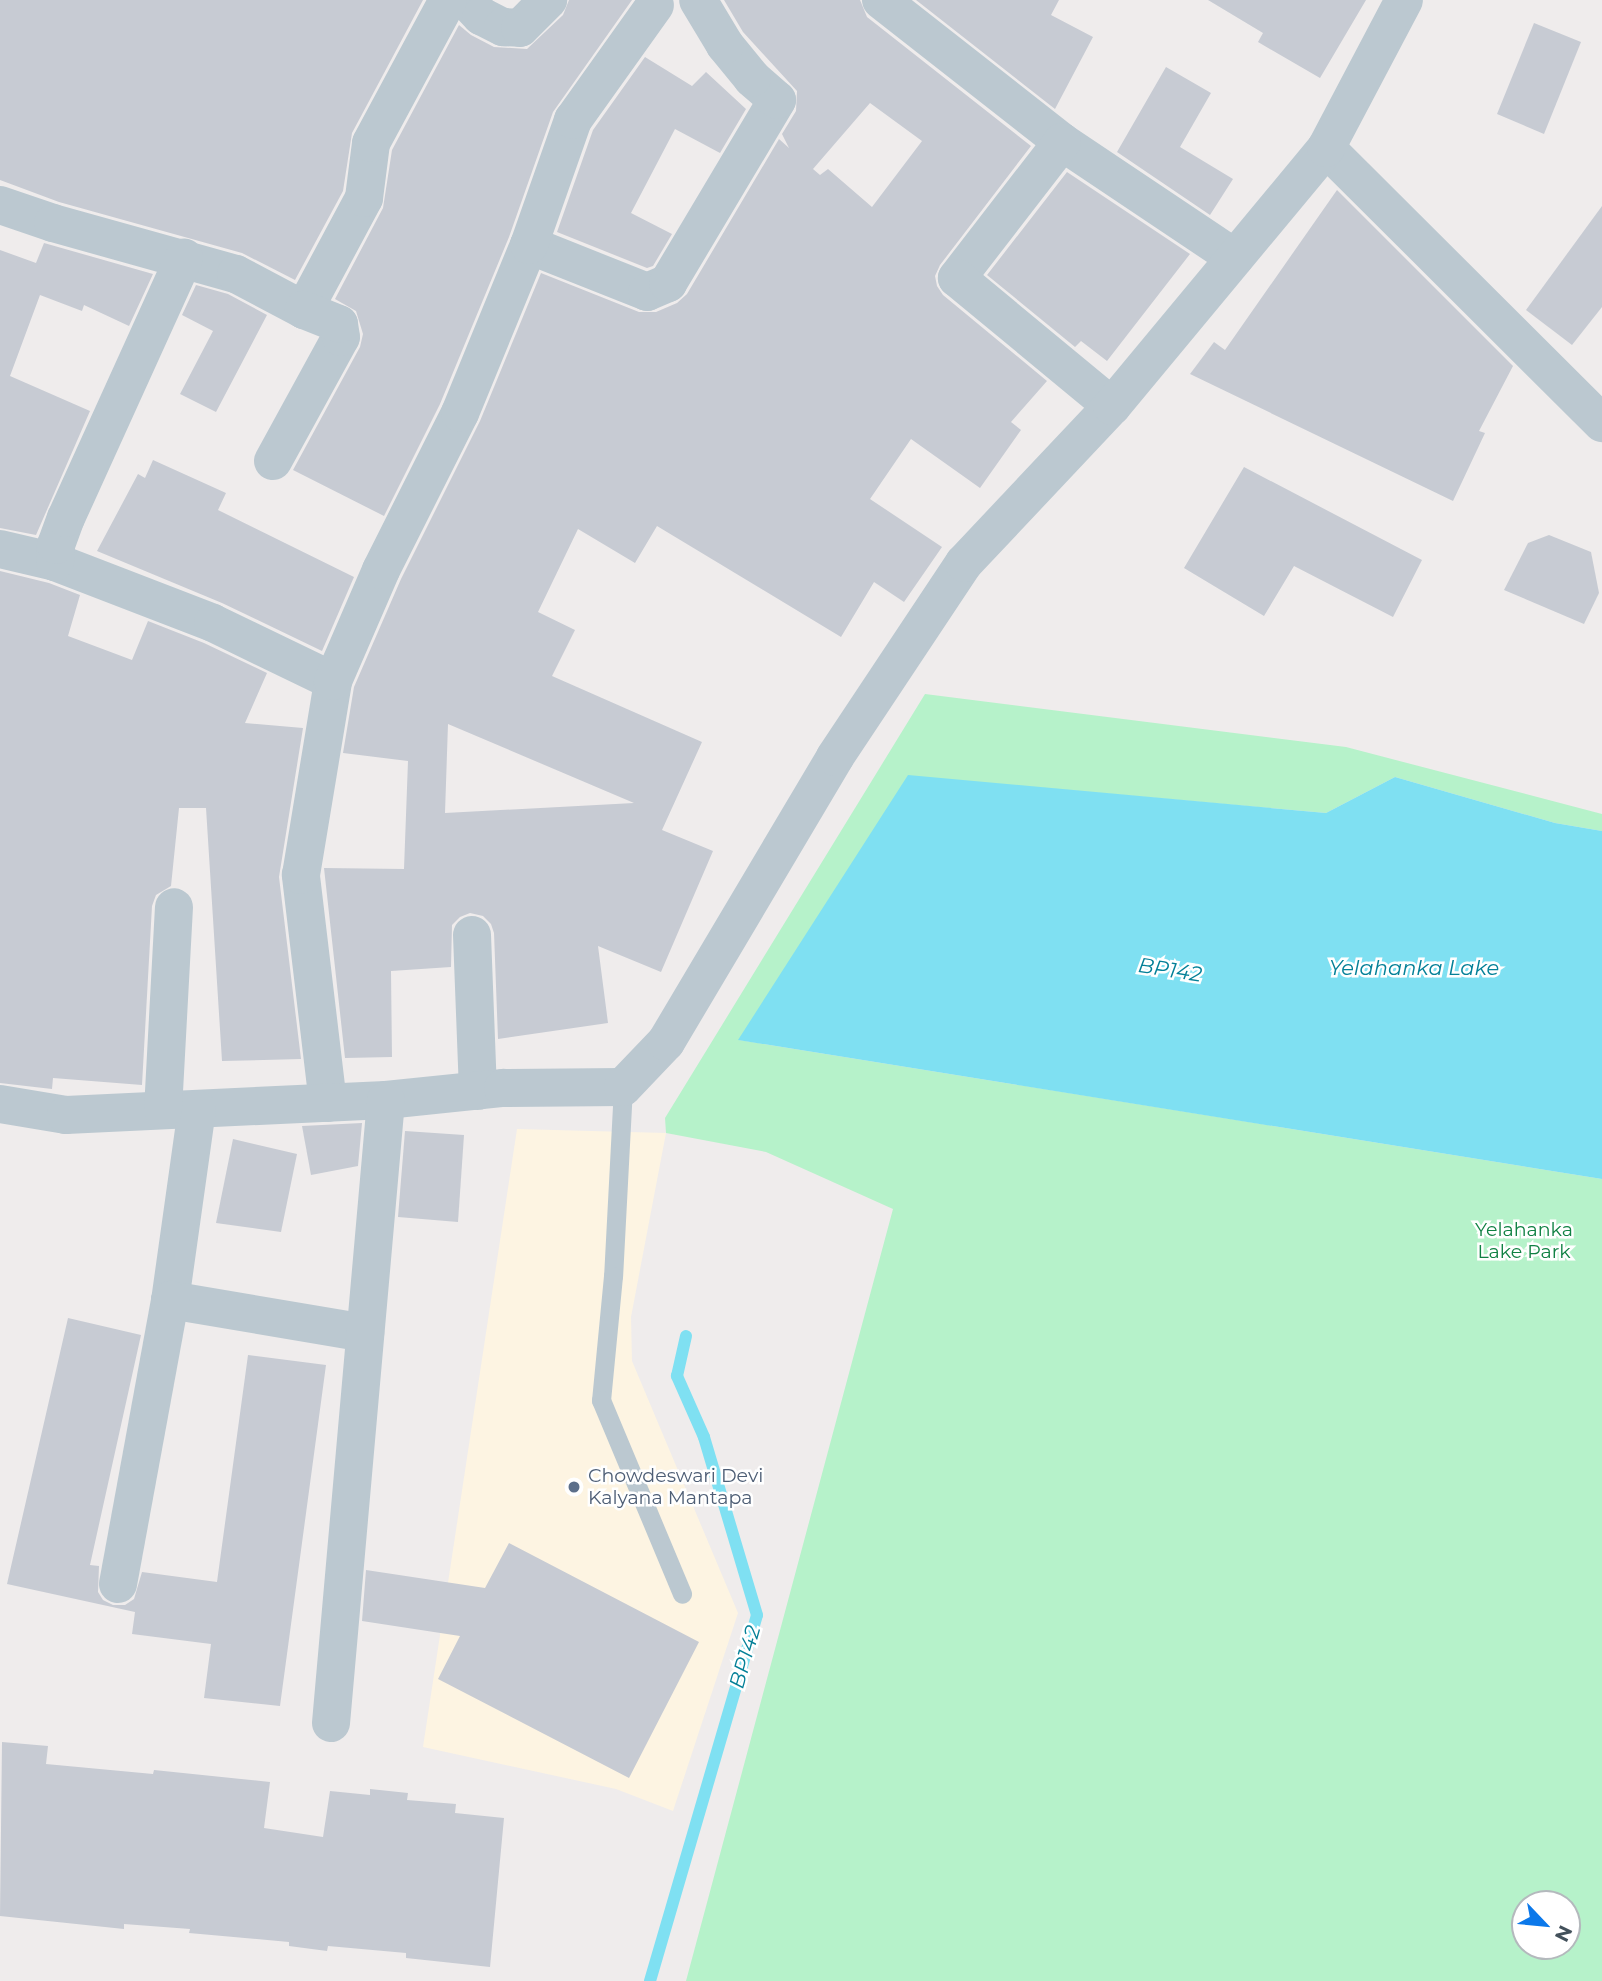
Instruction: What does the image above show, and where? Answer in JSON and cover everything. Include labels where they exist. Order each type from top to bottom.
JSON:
[{"type":"street","points":[[303,310],[364,198],[371,143],[448,0]]},
{"type":"street","points":[[466,0],[481,16],[503,27],[520,27],[548,0]]},
{"type":"street","points":[[529,245],[647,292],[668,283],[777,100],[752,78],[725,45],[698,0]]},
{"type":"street","points":[[881,0],[1062,142],[1235,258]]},
{"type":"street","points":[[0,1104],[66,1115],[386,1100],[478,1091],[623,1087],[666,1042],[835,757],[964,563],[1112,406],[1326,148],[1404,0]]},
{"type":"street","points":[[328,1103],[301,875],[333,681],[381,570],[460,413],[529,245],[573,120],[655,2]]},
{"type":"street","points":[[1062,142],[957,278],[1112,406]]},
{"type":"street","points":[[1326,148],[1602,423]]},
{"type":"street","points":[[0,205],[53,223],[236,274],[303,310],[339,324],[341,337],[273,461]]},
{"type":"street","points":[[55,562],[56,545],[66,518],[184,258]]},
{"type":"street","points":[[0,549],[55,562],[213,622],[333,681]]},
{"type":"street","points":[[118,1584],[170,1300],[180,1110],[174,907]]},
{"type":"street","points":[[472,935],[478,1091]]},
{"type":"street","points":[[331,1723],[386,1100]]},
{"type":"street","points":[[170,1300],[365,1333]]},
{"type":"lane","points":[[623,1087],[613,1276],[601,1400],[682,1594]]},
{"type":"shaded area","name":"Chowdeswari Devi Kalyana Mantapa","points":[[517,1129],[666,1133],[631,1317],[632,1361],[738,1613],[673,1811],[616,1789],[423,1747]]},
{"type":"green space","name":"Yelahanka Lake Park","points":[[925,694],[1346,747],[1602,814],[1602,831],[1555,823],[1395,777],[1326,813],[909,776],[739,1040],[1602,1179],[1602,1981],[686,1981],[893,1209],[766,1152],[666,1133],[665,1118]]},
{"type":"water","name":"Yelahanka Lake","points":[[908,775],[1326,813],[1395,777],[1555,823],[1602,831],[1602,1179],[738,1040]]},
{"type":"building","points":[[0,0],[423,0],[352,133],[343,191],[295,280],[242,253],[59,202],[0,180]]},
{"type":"building","points":[[569,0],[632,0],[553,112],[509,237],[440,404],[384,516],[293,470],[360,347],[363,334],[356,311],[335,299],[383,208],[392,150],[459,25],[494,47],[527,49],[563,15]]},
{"type":"building","points":[[724,0],[860,0],[867,17],[1031,146],[940,265],[935,276],[943,295],[1047,381],[1011,422],[1021,430],[980,488],[911,439],[870,499],[942,547],[904,602],[874,582],[841,637],[657,526],[635,563],[578,529],[538,612],[575,630],[552,676],[702,742],[662,830],[713,851],[661,972],[598,946],[608,1023],[498,1039],[494,933],[491,924],[483,916],[470,913],[460,917],[452,925],[451,967],[391,971],[392,1057],[345,1058],[324,868],[404,869],[408,761],[343,753],[354,687],[401,579],[480,421],[541,273],[639,312],[656,312],[677,303],[687,294],[779,139],[789,148],[782,134],[796,111],[797,91],[743,32]],"holes":[[[870,103],[922,141],[872,207],[828,169],[820,175],[813,169]],[[448,724],[634,803],[445,813]]]},
{"type":"building","points":[[916,0],[1059,0],[1051,15],[1093,37],[1055,109]]},
{"type":"building","points":[[1208,0],[1366,0],[1320,78],[1258,42],[1263,33]]},
{"type":"building","points":[[1534,23],[1581,42],[1544,134],[1497,114]]},
{"type":"building","points":[[645,57],[692,86],[706,72],[746,109],[720,153],[675,129],[631,213],[672,234],[653,266],[647,268],[557,232],[593,130]]},
{"type":"building","points":[[1166,67],[1211,93],[1180,147],[1233,179],[1210,215],[1117,152]]},
{"type":"building","points":[[1067,172],[1190,254],[1107,361],[1081,341],[1075,347],[987,275]]},
{"type":"building","points":[[1337,190],[1513,366],[1479,431],[1485,433],[1453,501],[1190,374],[1214,342],[1225,350]]},
{"type":"building","points":[[1602,206],[1602,307],[1572,345],[1526,310]]},
{"type":"building","points":[[44,243],[153,274],[129,326],[84,305],[82,311],[40,295],[10,376],[90,411],[36,535],[0,528],[0,250],[36,263]]},
{"type":"building","points":[[196,285],[228,294],[267,315],[216,412],[180,394],[213,331],[182,315]]},
{"type":"building","points":[[153,460],[226,493],[218,510],[354,577],[322,651],[222,603],[97,551],[138,474],[145,478]]},
{"type":"building","points":[[1244,467],[1422,560],[1393,617],[1294,566],[1264,616],[1184,568]]},
{"type":"building","points":[[1549,535],[1591,552],[1599,593],[1584,624],[1504,590],[1528,543]]},
{"type":"building","points":[[0,571],[49,583],[80,595],[68,636],[132,660],[148,621],[204,643],[267,673],[245,723],[303,728],[279,877],[301,1059],[222,1061],[206,808],[179,808],[171,886],[156,895],[152,906],[142,1085],[53,1078],[52,1089],[0,1083]]},
{"type":"building","points":[[362,1123],[358,1166],[311,1175],[302,1126]]},
{"type":"building","points":[[405,1131],[464,1135],[458,1222],[398,1217]]},
{"type":"building","points":[[233,1139],[297,1154],[281,1232],[216,1223]]},
{"type":"building","points":[[68,1318],[141,1335],[90,1565],[99,1566],[98,1592],[103,1600],[113,1605],[125,1605],[134,1599],[142,1572],[217,1582],[248,1355],[326,1365],[280,1706],[204,1698],[211,1644],[132,1634],[135,1612],[7,1584]]},
{"type":"building","points":[[509,1543],[699,1642],[629,1778],[438,1679],[460,1636],[362,1621],[366,1570],[485,1588]]},
{"type":"building","points":[[2,1742],[48,1746],[46,1764],[153,1774],[154,1770],[270,1782],[264,1828],[323,1837],[330,1791],[370,1795],[370,1789],[408,1793],[407,1800],[456,1804],[455,1813],[504,1818],[490,1967],[406,1958],[406,1953],[328,1946],[327,1951],[289,1946],[289,1942],[189,1933],[190,1929],[124,1924],[124,1929],[0,1916]]},
{"type":"waterway","name":"BP142","points":[[650,1981],[757,1615],[704,1437],[677,1376],[686,1336]]},
{"type":"place","name":"Chowdeswari Devi Kalyana Mantapa","points":[[574,1487]]}]
